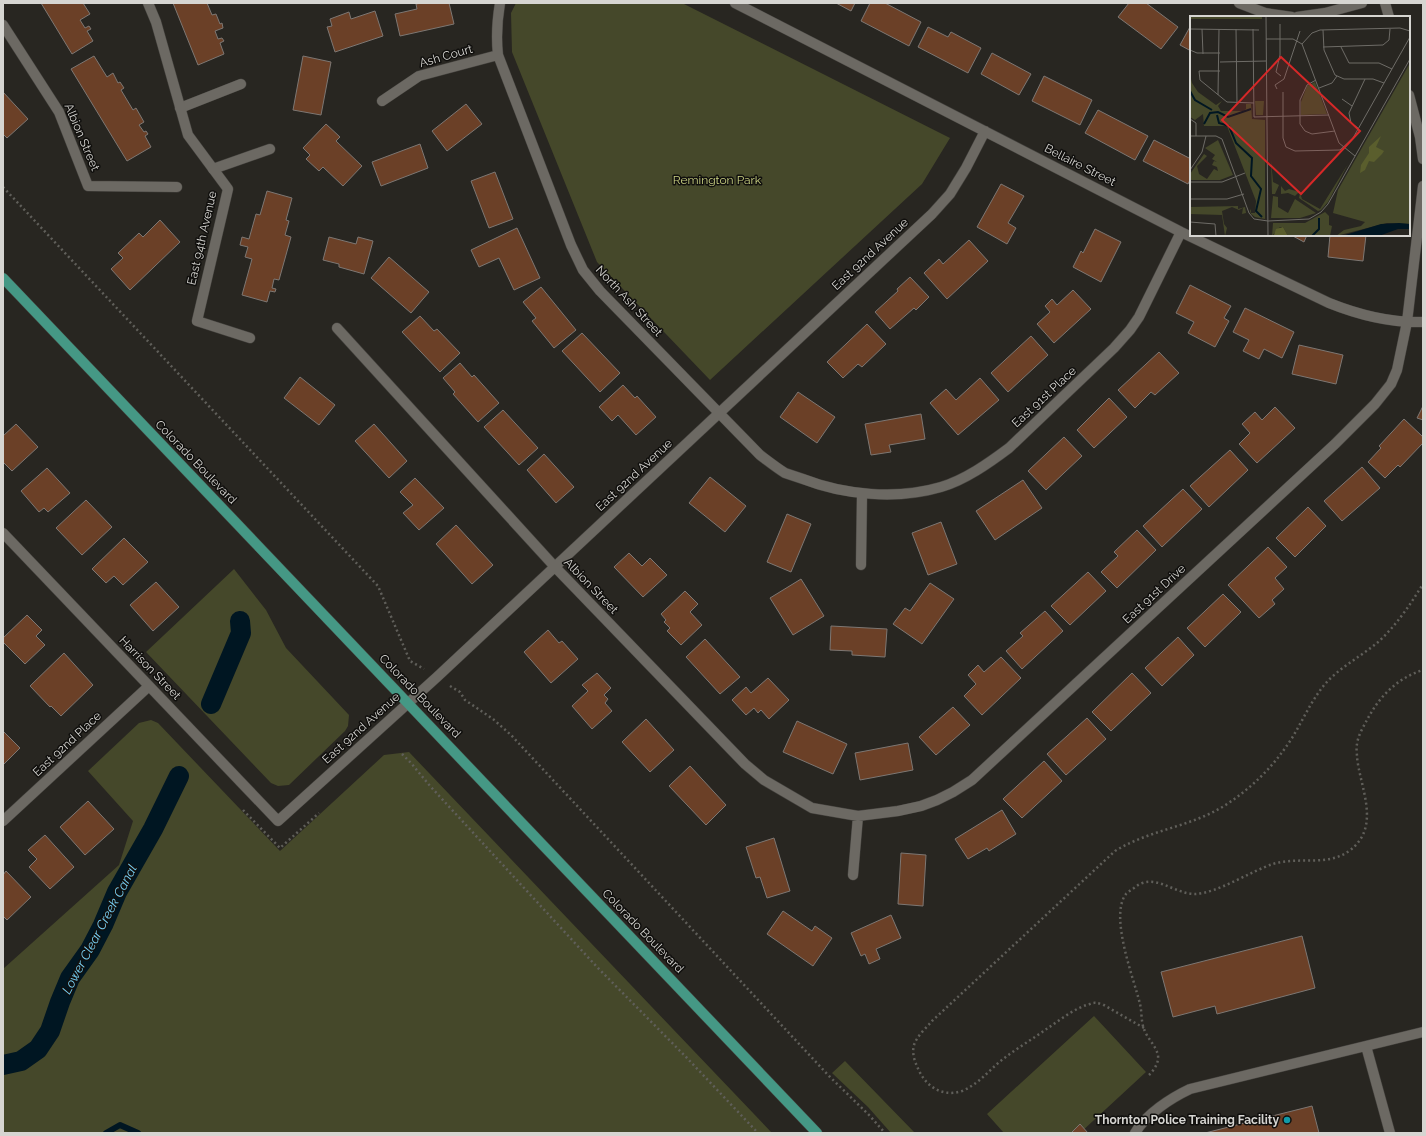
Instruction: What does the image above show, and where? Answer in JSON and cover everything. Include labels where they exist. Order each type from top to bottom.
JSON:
[{"type":"main road","name":"Colorado Boulevard","points":[[3,278],[817,1133]]},
{"type":"street","name":"East 94th Avenue","points":[[148,3],[156,22],[188,135],[228,189],[197,321],[250,338]]},
{"type":"street","name":"North Ash Street","points":[[500,3],[496,21],[498,55],[571,245],[583,270],[600,291],[760,455],[786,473],[817,485],[862,494]]},
{"type":"street","name":"Bellaire Street","points":[[735,3],[1181,232],[1329,303],[1365,315],[1407,322],[1423,322]]},
{"type":"street","points":[[1239,3],[1265,13],[1285,16]]},
{"type":"street","points":[[1303,16],[1362,3]]},
{"type":"street","points":[[1385,3],[1388,16]]},
{"type":"street","name":"Albion Street","points":[[3,25],[59,112],[88,186],[177,186]]},
{"type":"street","name":"Ash Court","points":[[382,101],[419,76],[498,55]]},
{"type":"street","points":[[180,108],[241,84]]},
{"type":"street","points":[[1410,99],[1420,137],[1423,159]]},
{"type":"street","name":"East 92nd Avenue","points":[[278,821],[555,567],[932,214],[950,194],[962,175],[985,131]]},
{"type":"street","points":[[213,169],[270,149]]},
{"type":"street","name":"East 91st Drive","points":[[858,816],[898,811],[921,806],[954,792],[972,780],[1335,444],[1375,404],[1391,384],[1397,370],[1407,322],[1423,186]]},
{"type":"street","name":"East 91st Place","points":[[862,494],[906,493],[925,491],[941,487],[965,476],[994,459],[1009,448],[1114,348],[1130,330],[1139,316],[1181,232]]},
{"type":"street","name":"Albion Street","points":[[337,328],[555,567],[745,764],[764,780],[794,799],[812,808],[858,816]]},
{"type":"street","points":[[861,565],[862,494]]},
{"type":"street","name":"Harrison Street","points":[[3,533],[278,821]]},
{"type":"street","name":"East 92nd Place","points":[[3,822],[149,686]]},
{"type":"street","points":[[852,875],[858,816]]},
{"type":"street","points":[[1135,1133],[1146,1119],[1156,1110],[1176,1095],[1190,1089],[1423,1032]]},
{"type":"street","points":[[1366,1046],[1390,1133]]},
{"type":"path","points":[[3,187],[378,586],[410,661]]},
{"type":"path","points":[[1144,1028],[1102,1004],[1089,1004],[1079,1008],[1065,1017],[1002,1060],[975,1084],[960,1091],[953,1092],[943,1092],[932,1088],[924,1080],[915,1064],[913,1054],[914,1045],[932,1021],[1115,850],[1142,837],[1207,814],[1242,794],[1259,779],[1272,767],[1284,751],[1313,700],[1326,683],[1393,628],[1423,584]]},
{"type":"path","points":[[1149,1075],[1154,1070],[1158,1062],[1158,1054],[1144,1028],[1140,1003],[1124,944],[1120,921],[1121,906],[1126,894],[1137,885],[1149,881],[1194,894],[1208,892],[1274,864],[1322,860],[1337,857],[1348,852],[1358,843],[1364,832],[1367,819],[1368,808],[1358,761],[1357,745],[1362,730],[1379,700],[1391,688],[1404,678],[1423,670]]},
{"type":"path","points":[[460,692],[465,700],[493,719],[511,735],[829,1076],[870,1116],[885,1133]]},
{"type":"path","points":[[402,754],[597,967],[687,1058],[758,1133]]},
{"type":"green space","name":"Remington Park","points":[[516,3],[682,3],[950,138],[922,184],[710,380],[597,262],[512,52],[511,13]]},
{"type":"green space","points":[[234,569],[266,610],[286,648],[349,715],[348,726],[345,731],[289,785],[278,786],[271,783],[146,652]]},
{"type":"green space","points":[[151,720],[158,723],[280,851],[384,755],[409,752],[772,1133],[3,1133],[3,969],[119,865],[133,821],[88,771],[139,723]]},
{"type":"green space","points":[[1094,1016],[1146,1072],[1080,1133],[1004,1133],[987,1114]]},
{"type":"green space","points":[[845,1061],[915,1133],[891,1133],[868,1107],[832,1073]]},
{"type":"building","points":[[41,3],[83,3],[90,14],[80,20],[85,28],[89,26],[91,29],[87,31],[93,41],[72,54]]},
{"type":"building","points":[[173,3],[207,3],[212,15],[216,14],[220,24],[222,23],[223,28],[215,31],[218,39],[222,38],[224,41],[220,43],[224,54],[198,65]]},
{"type":"building","points":[[449,3],[454,24],[400,36],[395,14],[417,9],[416,4]]},
{"type":"building","points":[[836,3],[855,3],[851,11]]},
{"type":"building","points":[[870,3],[885,3],[921,22],[909,46],[861,21]]},
{"type":"building","points":[[1129,3],[1146,3],[1178,27],[1161,49],[1118,17]]},
{"type":"building","points":[[375,11],[383,36],[335,52],[327,27],[332,26],[330,19],[349,12],[351,19]]},
{"type":"building","points":[[928,27],[948,37],[951,32],[981,48],[968,73],[918,47]]},
{"type":"building","points":[[1190,27],[1190,50],[1180,45]]},
{"type":"building","points":[[992,53],[1031,74],[1019,95],[981,74]]},
{"type":"building","points":[[94,56],[107,77],[113,73],[118,83],[120,82],[124,88],[121,90],[133,110],[136,108],[144,122],[139,125],[144,132],[146,131],[148,134],[145,136],[151,147],[127,161],[71,69]]},
{"type":"building","points":[[303,56],[331,62],[321,115],[293,110]]},
{"type":"building","points":[[1044,76],[1092,100],[1080,125],[1032,101]]},
{"type":"building","points":[[3,92],[28,119],[7,138],[3,134]]},
{"type":"building","points":[[466,104],[482,124],[447,151],[432,131]]},
{"type":"building","points":[[1098,110],[1148,136],[1135,160],[1085,133]]},
{"type":"building","points":[[326,124],[340,137],[336,141],[362,166],[343,186],[323,167],[319,171],[306,159],[310,155],[303,148]]},
{"type":"building","points":[[1154,140],[1190,158],[1190,180],[1188,184],[1143,161]]},
{"type":"building","points":[[420,144],[428,168],[381,186],[372,162]]},
{"type":"building","points":[[495,172],[513,219],[489,228],[471,181]]},
{"type":"building","points":[[1001,184],[1024,196],[1008,223],[1016,228],[1007,244],[977,227]]},
{"type":"building","points":[[267,191],[292,198],[286,220],[289,221],[285,235],[291,237],[279,280],[274,279],[272,288],[276,289],[275,292],[270,291],[267,302],[242,295],[252,259],[245,257],[248,247],[240,245],[242,237],[249,239],[256,214],[260,215]]},
{"type":"building","points":[[160,220],[180,242],[130,290],[111,269],[123,258],[118,253],[139,233],[143,237]]},
{"type":"building","points":[[517,228],[540,278],[514,290],[499,258],[479,267],[471,250]]},
{"type":"building","points":[[1095,229],[1121,242],[1101,282],[1073,267],[1081,251],[1083,253]]},
{"type":"building","points":[[1293,236],[1307,236],[1304,242]]},
{"type":"building","points":[[1330,236],[1366,236],[1363,261],[1328,257]]},
{"type":"building","points":[[329,237],[356,244],[358,237],[373,241],[364,274],[339,267],[339,264],[323,260]]},
{"type":"building","points":[[969,240],[988,261],[947,299],[924,273],[939,259],[943,264]]},
{"type":"building","points":[[389,257],[429,292],[411,313],[371,278]]},
{"type":"building","points":[[910,277],[929,297],[916,310],[914,308],[890,329],[875,312],[898,291],[897,289]]},
{"type":"building","points":[[1190,285],[1231,306],[1224,318],[1229,321],[1215,347],[1188,333],[1194,322],[1176,313]]},
{"type":"building","points":[[541,287],[576,330],[554,348],[532,321],[536,318],[523,302]]},
{"type":"building","points":[[1073,290],[1091,309],[1054,343],[1037,324],[1050,312],[1045,306],[1052,299],[1057,305]]},
{"type":"building","points":[[1245,308],[1294,332],[1282,358],[1264,349],[1259,359],[1243,351],[1249,340],[1233,332]]},
{"type":"building","points":[[420,316],[434,331],[437,329],[460,353],[440,372],[402,332]]},
{"type":"building","points":[[867,324],[886,344],[862,367],[858,364],[843,378],[827,362]]},
{"type":"building","points":[[582,333],[620,373],[600,392],[562,351]]},
{"type":"building","points":[[1031,336],[1048,355],[1008,392],[991,373]]},
{"type":"building","points":[[1299,345],[1343,355],[1336,384],[1292,374]]},
{"type":"building","points":[[1159,352],[1179,373],[1155,395],[1151,392],[1135,408],[1118,390]]},
{"type":"building","points":[[460,363],[472,377],[474,375],[499,403],[478,422],[453,394],[455,392],[443,378]]},
{"type":"building","points":[[300,377],[335,405],[319,425],[284,398]]},
{"type":"building","points":[[980,378],[999,400],[958,435],[930,403],[946,389],[956,400]]},
{"type":"building","points":[[623,385],[635,398],[637,396],[656,417],[636,435],[618,415],[612,421],[599,407]]},
{"type":"building","points":[[798,392],[835,417],[817,443],[780,417]]},
{"type":"building","points":[[1109,398],[1127,417],[1094,448],[1077,430]]},
{"type":"building","points":[[1423,406],[1423,420],[1417,418]]},
{"type":"building","points":[[1275,407],[1295,428],[1257,463],[1239,444],[1250,433],[1242,424],[1255,412],[1262,420]]},
{"type":"building","points":[[503,410],[538,448],[519,465],[484,427]]},
{"type":"building","points":[[921,414],[925,439],[889,445],[891,452],[871,455],[865,424]]},
{"type":"building","points":[[1404,419],[1423,437],[1423,443],[1400,467],[1398,465],[1385,478],[1368,462],[1381,448],[1379,446]]},
{"type":"building","points":[[16,424],[38,447],[12,471],[3,462],[3,436]]},
{"type":"building","points":[[374,424],[407,461],[389,478],[355,441]]},
{"type":"building","points":[[1064,437],[1082,456],[1046,490],[1028,471]]},
{"type":"building","points":[[1230,450],[1248,470],[1209,507],[1190,486]]},
{"type":"building","points":[[544,454],[574,487],[556,503],[527,470]]},
{"type":"building","points":[[1362,467],[1380,488],[1342,521],[1324,501]]},
{"type":"building","points":[[47,468],[70,493],[48,512],[44,508],[39,512],[21,491]]},
{"type":"building","points":[[710,477],[746,506],[725,532],[689,503]]},
{"type":"building","points":[[415,478],[444,508],[419,530],[403,513],[413,505],[400,492]]},
{"type":"building","points":[[1023,480],[1042,508],[995,540],[976,511]]},
{"type":"building","points":[[1183,489],[1202,509],[1162,547],[1143,526]]},
{"type":"building","points":[[86,500],[112,527],[82,555],[56,528]]},
{"type":"building","points":[[1308,507],[1326,526],[1295,557],[1276,538]]},
{"type":"building","points":[[787,514],[811,524],[791,572],[767,562]]},
{"type":"building","points":[[941,522],[957,564],[928,575],[912,533]]},
{"type":"building","points":[[456,525],[493,565],[472,584],[436,544]]},
{"type":"building","points":[[1137,530],[1156,550],[1117,588],[1101,572],[1118,556],[1114,552]]},
{"type":"building","points":[[124,538],[148,562],[123,585],[114,576],[106,583],[92,569]]},
{"type":"building","points":[[1268,547],[1287,567],[1275,578],[1284,589],[1272,600],[1275,604],[1259,618],[1228,585]]},
{"type":"building","points":[[629,553],[642,566],[650,558],[667,575],[643,597],[614,567]]},
{"type":"building","points":[[1088,572],[1106,591],[1070,625],[1051,606]]},
{"type":"building","points":[[801,579],[824,616],[793,635],[770,598]]},
{"type":"building","points":[[156,582],[179,607],[153,631],[130,605]]},
{"type":"building","points":[[930,583],[954,599],[922,644],[893,624],[905,608],[910,611]]},
{"type":"building","points":[[685,591],[698,604],[690,612],[702,625],[681,645],[667,631],[670,628],[664,622],[666,620],[661,614]]},
{"type":"building","points":[[1223,594],[1241,612],[1205,647],[1187,628]]},
{"type":"building","points":[[1045,611],[1063,631],[1022,669],[1006,651],[1023,636],[1020,633]]},
{"type":"building","points":[[27,615],[42,630],[36,636],[45,645],[25,664],[3,642],[3,638]]},
{"type":"building","points":[[831,626],[887,629],[885,657],[852,655],[852,651],[830,650]]},
{"type":"building","points":[[548,630],[559,643],[562,641],[578,659],[551,683],[524,652]]},
{"type":"building","points":[[1178,637],[1194,655],[1162,686],[1145,668]]},
{"type":"building","points":[[705,639],[740,677],[720,694],[686,657]]},
{"type":"building","points":[[64,653],[93,685],[61,716],[30,686]]},
{"type":"building","points":[[1001,657],[1021,678],[982,715],[964,696],[976,684],[968,675],[978,665],[984,672]]},
{"type":"building","points":[[597,673],[611,688],[604,695],[608,699],[605,703],[612,711],[592,729],[572,706],[588,691],[582,685]]},
{"type":"building","points":[[1132,673],[1151,693],[1111,731],[1092,712]]},
{"type":"building","points":[[768,678],[789,700],[769,719],[761,710],[758,713],[754,708],[746,715],[732,700],[746,687],[751,693]]},
{"type":"building","points":[[953,707],[970,725],[936,755],[919,737]]},
{"type":"building","points":[[1087,718],[1106,739],[1066,775],[1047,754]]},
{"type":"building","points":[[646,719],[674,750],[650,772],[622,742]]},
{"type":"building","points":[[797,721],[847,744],[833,774],[783,752]]},
{"type":"building","points":[[3,731],[20,748],[3,765]]},
{"type":"building","points":[[908,743],[913,770],[860,780],[855,753]]},
{"type":"building","points":[[1044,761],[1062,781],[1022,818],[1003,799]]},
{"type":"building","points":[[690,766],[726,805],[706,825],[669,786]]},
{"type":"building","points":[[88,801],[114,829],[85,855],[60,827]]},
{"type":"building","points":[[1002,810],[1016,834],[989,851],[987,848],[968,859],[955,839]]},
{"type":"building","points":[[45,835],[74,867],[50,889],[29,867],[37,859],[28,850]]},
{"type":"building","points":[[774,838],[790,891],[767,898],[760,877],[756,878],[746,847]]},
{"type":"building","points":[[901,853],[926,855],[923,906],[898,904]]},
{"type":"building","points":[[6,871],[31,897],[7,920],[3,916],[3,875]]},
{"type":"building","points":[[783,911],[812,931],[815,926],[832,938],[813,966],[767,934]]},
{"type":"building","points":[[891,915],[901,938],[876,949],[880,959],[869,964],[865,954],[861,956],[851,933]]},
{"type":"building","points":[[1302,936],[1315,988],[1217,1014],[1215,1006],[1173,1017],[1161,972]]},
{"type":"building","name":"Thornton Police Training Facility","points":[[1312,1106],[1319,1133],[1205,1133]]},
{"type":"building","points":[[1080,1124],[1088,1133],[1071,1133]]},
{"type":"waterway","name":"Lower Clear Creek Canal","points":[[211,704],[241,633],[240,621]]},
{"type":"waterway","name":"Lower Clear Creek Canal","points":[[3,1065],[21,1061],[38,1049],[50,1031],[70,978],[90,950],[103,925],[117,892],[153,829],[179,776]]},
{"type":"waterway","points":[[106,1133],[120,1125],[138,1133]]},
{"type":"place","name":"Thornton Police Training Facility","points":[[1287,1120]]}]
